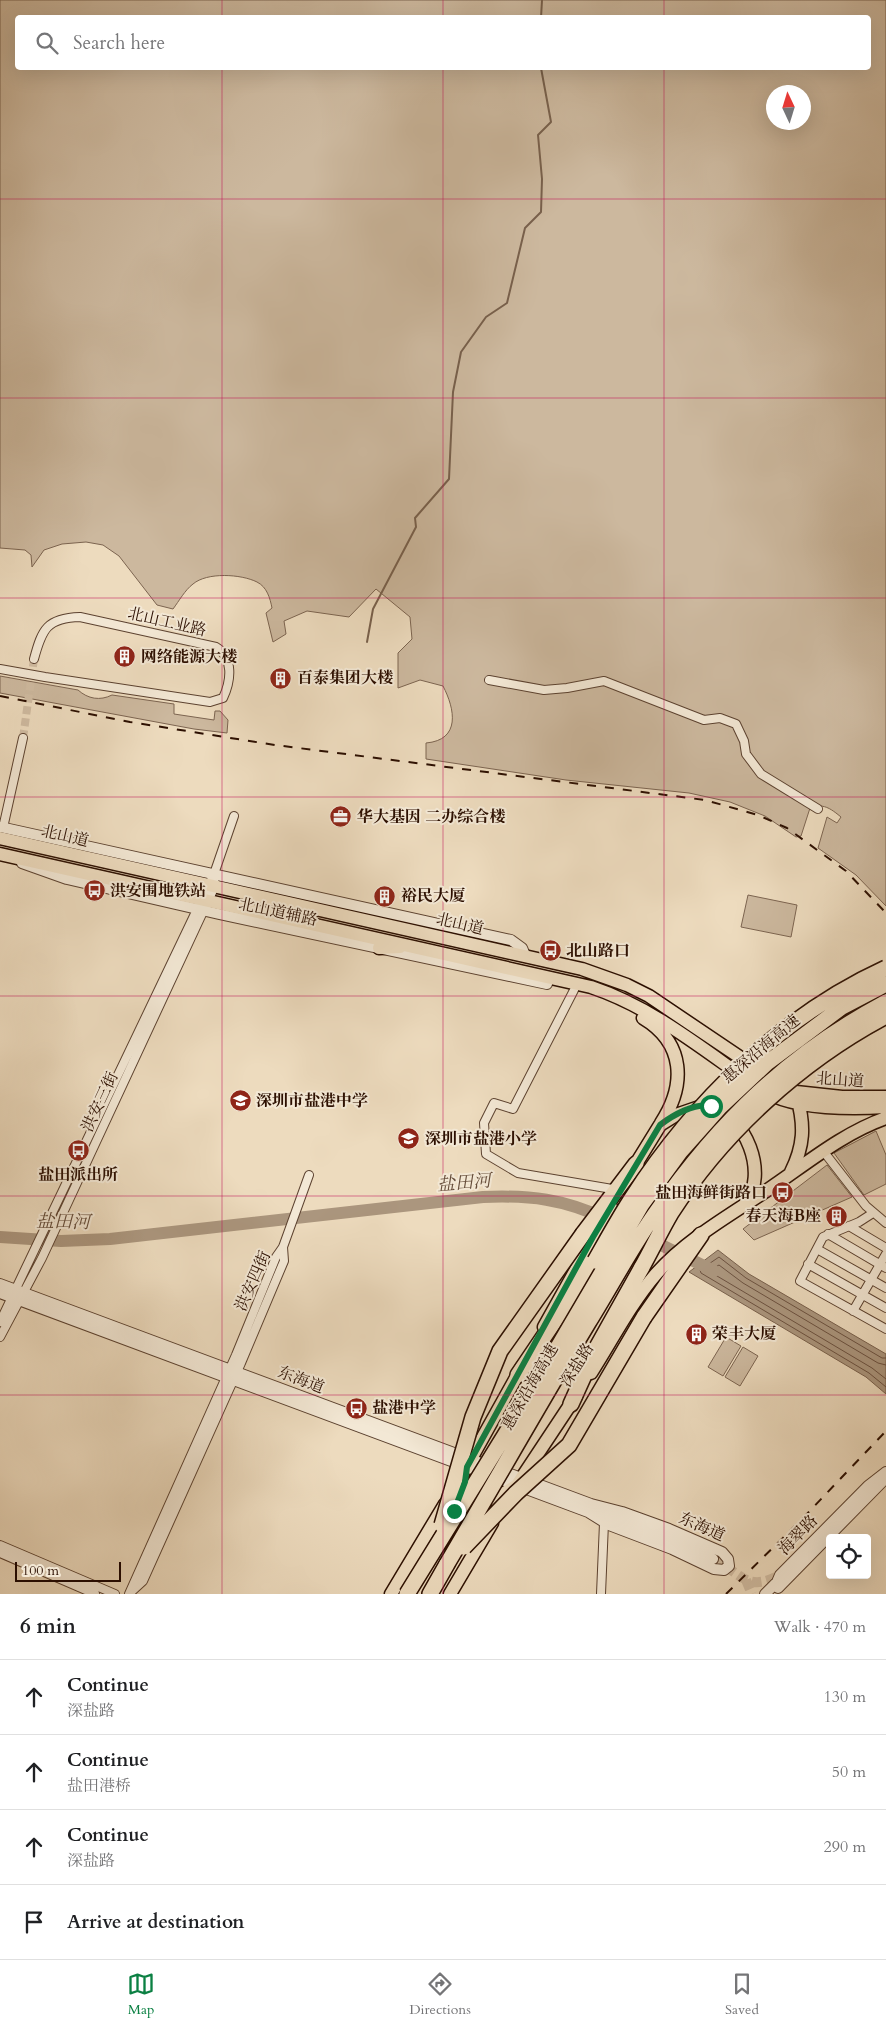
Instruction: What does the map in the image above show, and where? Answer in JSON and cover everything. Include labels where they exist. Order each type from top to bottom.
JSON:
[{"type":"highway","points":[[518,1375],[595,1261],[632,1198],[670,1144],[709,1097],[795,1022],[834,997],[886,968]]},
{"type":"highway","name":"惠深沿海高速","points":[[408,1594],[534,1388],[642,1204],[680,1152],[720,1107],[767,1063],[842,1007],[886,984]]},
{"type":"highway","name":"惠深沿海高速","points":[[430,1594],[558,1373],[656,1212],[694,1162],[732,1116],[812,1046],[851,1021],[886,1002]]},
{"type":"highway","points":[[571,1404],[592,1357],[671,1214],[703,1168],[742,1126],[788,1082],[859,1030],[886,1016]]},
{"type":"highway","points":[[436,1546],[473,1417],[500,1351],[588,1232],[605,1204],[618,1192],[636,1164]]},
{"type":"highway","points":[[447,1564],[516,1493],[569,1445],[671,1267],[701,1235]]},
{"type":"main road","name":"北山道","points":[[1,831],[600,974],[638,990],[662,1004],[798,1098],[866,1108],[886,1107]]},
{"type":"main road","name":"北山道","points":[[4,855],[203,905],[412,946],[575,982],[629,1001],[692,1040],[770,1094]]},
{"type":"main road","points":[[379,948],[412,946]]},
{"type":"main road","points":[[500,965],[547,984],[604,999],[634,1013],[655,1027],[668,1042],[676,1060],[677,1087],[671,1105],[636,1164]]},
{"type":"main road","points":[[660,1125],[676,1115],[705,1105],[770,1094],[798,1098],[802,1126],[801,1149],[790,1174]]},
{"type":"main road","name":"北山道","points":[[798,1098],[886,1098]]},
{"type":"main road","points":[[705,1105],[717,1108],[729,1117],[740,1130],[750,1150],[754,1170],[753,1184],[749,1199],[743,1206]]},
{"type":"main road","points":[[701,1235],[855,1132],[886,1118]]},
{"type":"main road","points":[[391,1594],[469,1463],[518,1375],[588,1232],[618,1192]]},
{"type":"main road","name":"深盐路","points":[[450,1594],[482,1539],[645,1288],[671,1267]]},
{"type":"main road","points":[[408,1594],[454,1511],[465,1482],[469,1463]]},
{"type":"main road","name":"深盐路","points":[[430,1594],[481,1514],[496,1498],[519,1482]]},
{"type":"main road","points":[[456,1594],[482,1539]]},
{"type":"street","name":"北山工业路","points":[[0,668],[45,677],[210,702],[223,698],[226,692],[230,669],[229,660],[224,652],[216,647],[80,617],[67,617],[54,621],[45,628],[40,637],[34,659]]},
{"type":"street","points":[[489,680],[544,690],[604,681],[704,720],[720,718],[736,724],[744,741],[746,754],[761,774],[818,810]]},
{"type":"street","points":[[1,831],[23,738]]},
{"type":"street","name":"洪安三街","points":[[0,1322],[42,1258],[203,905],[234,816]]},
{"type":"street","name":"洪安三街","points":[[0,1338],[45,1230],[203,905]]},
{"type":"street","name":"北山道辅路","points":[[203,905],[379,948],[547,984]]},
{"type":"street","points":[[574,990],[513,1109],[494,1103],[484,1123],[486,1154],[518,1173],[618,1192]]},
{"type":"street","points":[[824,1152],[873,1213],[886,1223]]},
{"type":"street","name":"洪安四街","points":[[128,1594],[284,1261],[283,1248],[302,1200],[309,1175]]},
{"type":"street","points":[[873,1213],[823,1237],[800,1281],[886,1329]]},
{"type":"street","points":[[849,1226],[886,1248]]},
{"type":"street","points":[[828,1234],[883,1266]]},
{"type":"street","points":[[816,1249],[886,1288]]},
{"type":"street","points":[[853,1311],[872,1279],[883,1266],[886,1254]]},
{"type":"street","points":[[808,1264],[886,1308]]},
{"type":"street","name":"东海道","points":[[0,1284],[18,1295]]},
{"type":"street","name":"东海道","points":[[0,1292],[18,1295],[590,1508],[609,1520],[714,1569],[724,1570],[728,1566],[728,1559],[722,1552],[686,1535],[622,1512],[590,1508]]},
{"type":"street","points":[[858,1501],[886,1472]]},
{"type":"street","name":"海翠路","points":[[765,1594],[777,1582],[780,1575],[858,1501],[886,1478]]},
{"type":"street","name":"海翠路","points":[[772,1594],[858,1501]]},
{"type":"street","points":[[601,1594],[609,1520]]},
{"type":"street","name":"东海道","points":[[609,1520],[678,1542],[713,1559]]},
{"type":"street","points":[[0,1545],[115,1594]]},
{"type":"street","points":[[0,1553],[95,1594]]},
{"type":"shaded area","points":[[0,0],[886,0],[886,906],[856,875],[818,848],[827,817],[837,823],[841,817],[823,806],[810,808],[801,836],[796,837],[765,816],[730,802],[689,793],[566,780],[426,759],[426,743],[437,741],[450,730],[452,713],[450,704],[443,686],[420,680],[398,688],[398,653],[412,639],[410,617],[376,589],[349,617],[307,611],[284,621],[286,634],[273,642],[266,613],[272,608],[269,597],[263,587],[250,579],[233,576],[215,576],[199,580],[187,589],[173,609],[157,605],[119,556],[103,545],[86,542],[62,544],[44,550],[32,567],[31,555],[25,550],[0,548]]},
{"type":"shaded area","points":[[0,676],[78,690],[94,698],[112,695],[174,704],[174,714],[214,720],[215,711],[220,711],[228,720],[227,733],[194,729],[0,693]]},
{"type":"shaded area","points":[[748,895],[797,905],[791,937],[741,927]]},
{"type":"shaded area","points":[[876,1131],[886,1155],[886,1184],[864,1195],[834,1153]]},
{"type":"shaded area","points":[[827,1165],[852,1197],[754,1240],[743,1229]]},
{"type":"shaded area","points":[[726,1337],[741,1346],[723,1376],[708,1367]]},
{"type":"shaded area","points":[[743,1347],[758,1356],[740,1386],[725,1377]]},
{"type":"water","points":[[718,1250],[749,1274],[886,1354],[886,1394],[866,1377],[689,1272]]},
{"type":"waterway","points":[[541,15],[542,0]]},
{"type":"waterway","points":[[367,642],[373,609],[416,527],[415,518],[449,479],[453,392],[461,352],[486,317],[507,303],[525,228],[541,212],[542,179],[538,135],[551,122],[541,70]]},
{"type":"waterway","name":"盐田河","points":[[0,1237],[61,1241],[110,1239],[483,1197],[516,1197],[546,1200],[576,1207],[606,1219]]},
{"type":"waterway","name":"盐田河","points":[[647,1238],[714,1271]]},
{"type":"tunnel","points":[[23,738],[34,659]]},
{"type":"tunnel","points":[[713,1559],[752,1582],[769,1580],[780,1575]]},
{"type":"tunnel","points":[[746,1580],[752,1594]]},
{"type":"railway","points":[[0,696],[130,722],[275,745],[705,800],[758,815],[787,828],[846,871],[886,913]]},
{"type":"railway","points":[[726,1594],[802,1519],[886,1431]]},
{"type":"place","name":"网络能源大楼","points":[[125,657]]},
{"type":"place","name":"百泰集团大楼","points":[[281,678]]},
{"type":"place","name":"华大基因 二办综合楼","points":[[341,817]]},
{"type":"place","name":"洪安围地铁站","points":[[94,891]]},
{"type":"place","name":"裕民大厦","points":[[385,896]]},
{"type":"place","name":"北山路口","points":[[550,951]]},
{"type":"place","name":"深圳市盐港中学","points":[[240,1101]]},
{"type":"place","name":"深圳市盐港小学","points":[[409,1139]]},
{"type":"place","name":"盐田派出所","points":[[78,1151]]},
{"type":"place","name":"盐田海鲜街路口","points":[[783,1193]]},
{"type":"place","name":"春天海B座","points":[[837,1216]]},
{"type":"place","name":"荣丰大厦","points":[[696,1334]]},
{"type":"place","name":"盐港中学","points":[[356,1408]]},
{"type":"route","points":[[454,1511],[465,1482],[467,1467],[593,1237],[660,1125],[670,1117],[705,1105],[711,1106]]}]
